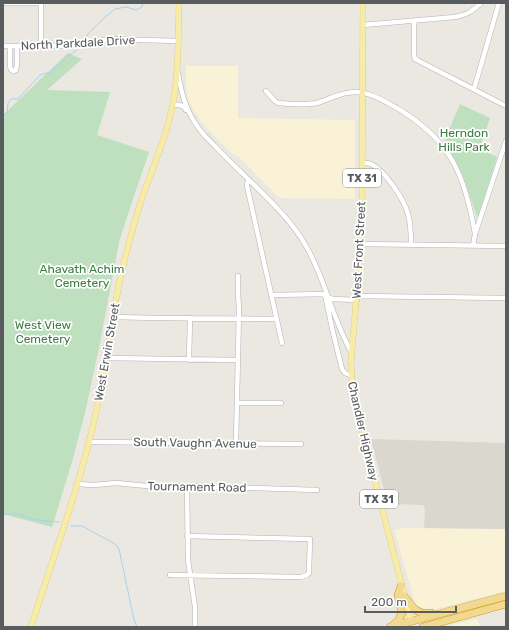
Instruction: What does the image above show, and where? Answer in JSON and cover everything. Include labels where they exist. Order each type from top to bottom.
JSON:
[{"type":"highway","points":[[390,627],[398,621],[402,614],[398,595],[401,586]]},
{"type":"highway","points":[[404,596],[415,609],[422,614],[444,610],[451,611]]},
{"type":"highway","points":[[390,627],[412,624],[451,611],[506,596]]},
{"type":"highway","points":[[423,627],[506,604]]},
{"type":"main road","name":"West Erwin Street","points":[[31,627],[89,442],[98,402],[113,317],[132,230],[165,133],[172,104],[177,61],[178,3]]},
{"type":"main road","name":"West Front Street","points":[[352,376],[352,353],[361,244],[363,3]]},
{"type":"main road","name":"Chandler Highway","points":[[352,376],[358,414],[412,624]]},
{"type":"street","points":[[3,3],[41,3],[41,46]]},
{"type":"street","points":[[363,25],[455,17],[474,10],[481,3]]},
{"type":"street","points":[[474,89],[499,3]]},
{"type":"street","points":[[414,21],[415,59],[506,106]]},
{"type":"street","name":"North Parkdale Drive","points":[[3,46],[69,46],[110,39],[178,41]]},
{"type":"street","points":[[10,46],[10,69],[14,70],[16,70],[17,64],[17,46]]},
{"type":"street","name":"Chandler Highway","points":[[177,61],[181,88],[188,111],[194,122],[285,218],[301,238],[316,265],[340,332],[352,353]]},
{"type":"street","points":[[266,92],[278,103],[305,104],[316,103],[346,93],[362,92],[370,94],[404,112],[427,129],[449,155],[459,174],[469,200],[475,234]]},
{"type":"street","points":[[172,104],[183,106],[188,111]]},
{"type":"street","points":[[473,246],[475,234],[506,140]]},
{"type":"street","points":[[362,163],[370,164],[379,170],[400,196],[408,214],[411,228],[411,245]]},
{"type":"street","points":[[249,180],[246,183],[282,343]]},
{"type":"street","points":[[361,244],[506,246]]},
{"type":"street","points":[[236,443],[239,318],[238,276]]},
{"type":"street","points":[[272,295],[327,295],[333,299],[506,298]]},
{"type":"street","name":"Chandler Highway","points":[[327,295],[332,328],[342,369],[345,373],[352,376]]},
{"type":"street","points":[[113,317],[276,319]]},
{"type":"street","points":[[188,360],[190,318]]},
{"type":"street","points":[[106,358],[238,360]]},
{"type":"street","points":[[237,403],[281,403]]},
{"type":"street","name":"South Vaughn Avenue","points":[[89,442],[300,444]]},
{"type":"street","name":"Tournament Road","points":[[77,484],[94,485],[116,483],[158,487],[187,486],[317,490]]},
{"type":"street","points":[[187,486],[188,560],[195,607],[195,627]]},
{"type":"street","points":[[170,575],[304,576],[308,575],[310,569],[310,538],[187,536]]},
{"type":"shaded area","points":[[186,66],[238,66],[238,118],[355,120],[355,199],[279,198],[238,156],[230,152],[201,122],[187,96]]},
{"type":"shaded area","points":[[371,439],[506,443],[506,529],[424,528],[425,508],[423,505],[388,505]]},
{"type":"shaded area","points":[[402,528],[506,529],[506,591],[428,611],[416,606],[394,530]]},
{"type":"shaded area","points":[[477,619],[480,627],[441,627]]},
{"type":"green space","points":[[68,53],[82,59],[47,90],[110,92],[97,135],[149,152],[119,242],[85,413],[52,527],[3,514],[3,115]]},
{"type":"green space","name":"Herndon Hills Park","points":[[460,104],[490,118],[480,149],[497,157],[477,217],[463,176],[456,162],[443,144]]},
{"type":"waterway","points":[[84,38],[115,9],[126,7],[136,10],[142,7],[143,3]]},
{"type":"waterway","points":[[3,115],[7,113],[8,103],[11,99],[18,99],[40,75],[51,72],[68,56],[77,50]]},
{"type":"waterway","points":[[3,514],[17,514],[35,520],[59,522]]},
{"type":"waterway","points":[[71,526],[82,526],[115,544],[119,549],[134,620],[137,627]]},
{"type":"park label","name":"Ahavath Achim Cemetery","points":[[82,276]]},
{"type":"park label","name":"West View Cemetery","points":[[43,332]]}]
